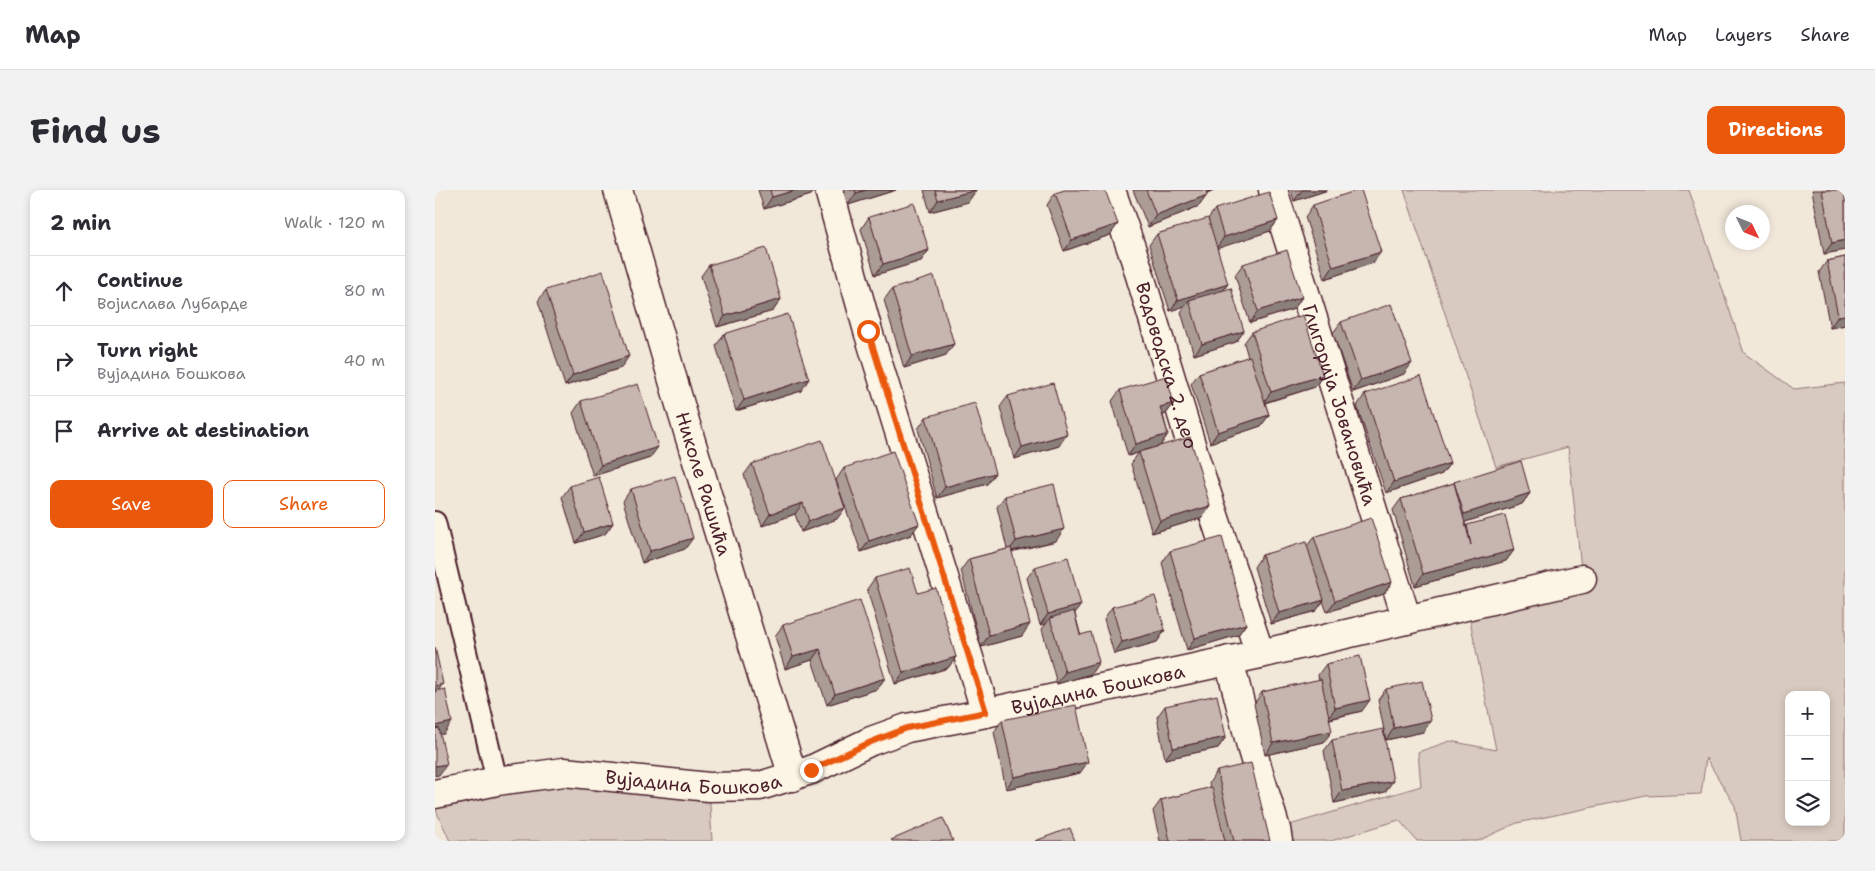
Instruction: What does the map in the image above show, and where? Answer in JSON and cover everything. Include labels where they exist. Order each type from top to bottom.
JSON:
[{"type":"street","name":"Николе Рашића","points":[[618,190],[683,415],[793,777]]},
{"type":"street","points":[[829,190],[868,331],[986,712]]},
{"type":"street","name":"Водоводска 2. део","points":[[1111,190],[1135,259],[1196,461],[1260,654]]},
{"type":"street","name":"Глигорија Јовановића","points":[[1273,190],[1407,620]]},
{"type":"street","name":"Вујадина Бошкова","points":[[435,794],[497,780],[564,772],[709,787],[760,786],[793,777],[907,728],[1260,654],[1582,578]]},
{"type":"street","points":[[1229,660],[1278,841]]},
{"type":"lane","points":[[435,522],[497,780]]},
{"type":"shaded area","points":[[1404,190],[1689,190],[1744,353],[1794,389],[1845,383],[1845,841],[1741,841],[1735,806],[1706,758],[1701,794],[1646,796],[1517,823],[1478,841],[1417,841],[1399,820],[1331,841],[1278,841],[1276,829],[1421,786],[1418,752],[1450,741],[1496,750],[1467,605],[1582,578],[1568,447],[1496,467]]},
{"type":"shaded area","points":[[497,781],[709,787],[712,841],[450,841],[435,808],[435,794]]},
{"type":"building","points":[[770,190],[796,190],[772,197]]},
{"type":"building","points":[[855,190],[866,190],[856,193]]},
{"type":"building","points":[[935,190],[976,190],[938,200]]},
{"type":"building","points":[[1065,190],[1105,190],[1118,224],[1072,240],[1055,193]]},
{"type":"building","points":[[1146,190],[1206,190],[1207,195],[1156,215]]},
{"type":"building","points":[[1361,190],[1381,252],[1333,267],[1313,205]]},
{"type":"building","points":[[1822,190],[1845,190],[1845,240],[1832,243]]},
{"type":"building","points":[[1269,192],[1278,220],[1224,237],[1215,209]]},
{"type":"building","points":[[914,203],[929,250],[883,264],[869,217]]},
{"type":"building","points":[[1208,218],[1228,284],[1178,300],[1157,234]]},
{"type":"building","points":[[766,248],[781,299],[725,316],[709,265]]},
{"type":"building","points":[[1287,250],[1302,297],[1258,311],[1243,264]]},
{"type":"building","points":[[1845,257],[1845,315],[1838,316],[1827,261]]},
{"type":"building","points":[[603,271],[629,356],[573,375],[546,290]]},
{"type":"building","points":[[934,276],[954,344],[912,356],[892,289]]},
{"type":"building","points":[[1231,288],[1244,331],[1202,344],[1189,300]]},
{"type":"building","points":[[1391,304],[1412,363],[1361,380],[1341,322]]},
{"type":"building","points":[[788,314],[809,379],[744,400],[724,334]]},
{"type":"building","points":[[1303,315],[1323,375],[1271,392],[1252,332]]},
{"type":"building","points":[[1250,356],[1269,415],[1218,432],[1199,373]]},
{"type":"building","points":[[1166,376],[1174,403],[1160,407],[1168,434],[1136,444],[1120,390]]},
{"type":"building","points":[[1421,376],[1450,463],[1394,482],[1365,394]]},
{"type":"building","points":[[1053,383],[1067,434],[1022,447],[1008,396]]},
{"type":"building","points":[[638,384],[658,447],[601,465],[581,401]]},
{"type":"building","points":[[975,403],[995,473],[945,487],[926,417]]},
{"type":"building","points":[[1190,437],[1210,506],[1160,521],[1139,452]]},
{"type":"building","points":[[822,440],[845,508],[809,521],[803,503],[770,514],[752,464]]},
{"type":"building","points":[[893,451],[919,524],[869,541],[844,468]]},
{"type":"building","points":[[1521,461],[1530,493],[1464,514],[1454,482]]},
{"type":"building","points":[[675,476],[693,538],[650,551],[631,489]]},
{"type":"building","points":[[599,477],[613,523],[584,532],[570,486]]},
{"type":"building","points":[[1454,483],[1471,545],[1467,525],[1505,515],[1514,550],[1423,574],[1401,499]]},
{"type":"building","points":[[1054,484],[1064,529],[1016,541],[1005,496]]},
{"type":"building","points":[[1371,518],[1392,582],[1335,601],[1314,537]]},
{"type":"building","points":[[1222,537],[1246,624],[1195,638],[1170,551]]},
{"type":"building","points":[[1306,542],[1324,600],[1279,613],[1262,555]]},
{"type":"building","points":[[1011,548],[1030,624],[989,635],[969,559]]},
{"type":"building","points":[[1068,557],[1081,605],[1048,614],[1035,567]]},
{"type":"building","points":[[910,568],[918,593],[936,588],[956,657],[903,673],[875,578]]},
{"type":"building","points":[[1155,596],[1165,630],[1122,642],[1112,607]]},
{"type":"building","points":[[860,600],[885,678],[835,694],[820,649],[793,657],[783,625]]},
{"type":"building","points":[[1074,611],[1080,635],[1091,632],[1099,662],[1065,672],[1050,618]]},
{"type":"building","points":[[435,647],[443,684],[435,686]]},
{"type":"building","points":[[1360,656],[1370,700],[1335,708],[1326,664]]},
{"type":"building","points":[[1321,679],[1332,731],[1273,743],[1262,692]]},
{"type":"building","points":[[1422,681],[1431,720],[1394,728],[1386,689]]},
{"type":"building","points":[[445,689],[452,722],[435,726],[435,691]]},
{"type":"building","points":[[1217,695],[1226,737],[1173,748],[1165,706]]},
{"type":"building","points":[[1076,705],[1088,762],[1014,777],[1002,720]]},
{"type":"building","points":[[439,728],[447,764],[435,766],[435,729]]},
{"type":"building","points":[[1383,729],[1393,781],[1342,791],[1332,740]]},
{"type":"building","points":[[1251,763],[1270,841],[1234,841],[1217,771]]},
{"type":"building","points":[[1212,787],[1225,841],[1170,841],[1161,800]]},
{"type":"building","points":[[943,818],[953,841],[891,840]]},
{"type":"building","points":[[1070,828],[1075,841],[1035,841]]},
{"type":"route","points":[[811,770],[871,742],[907,728],[986,712],[868,331]]}]
